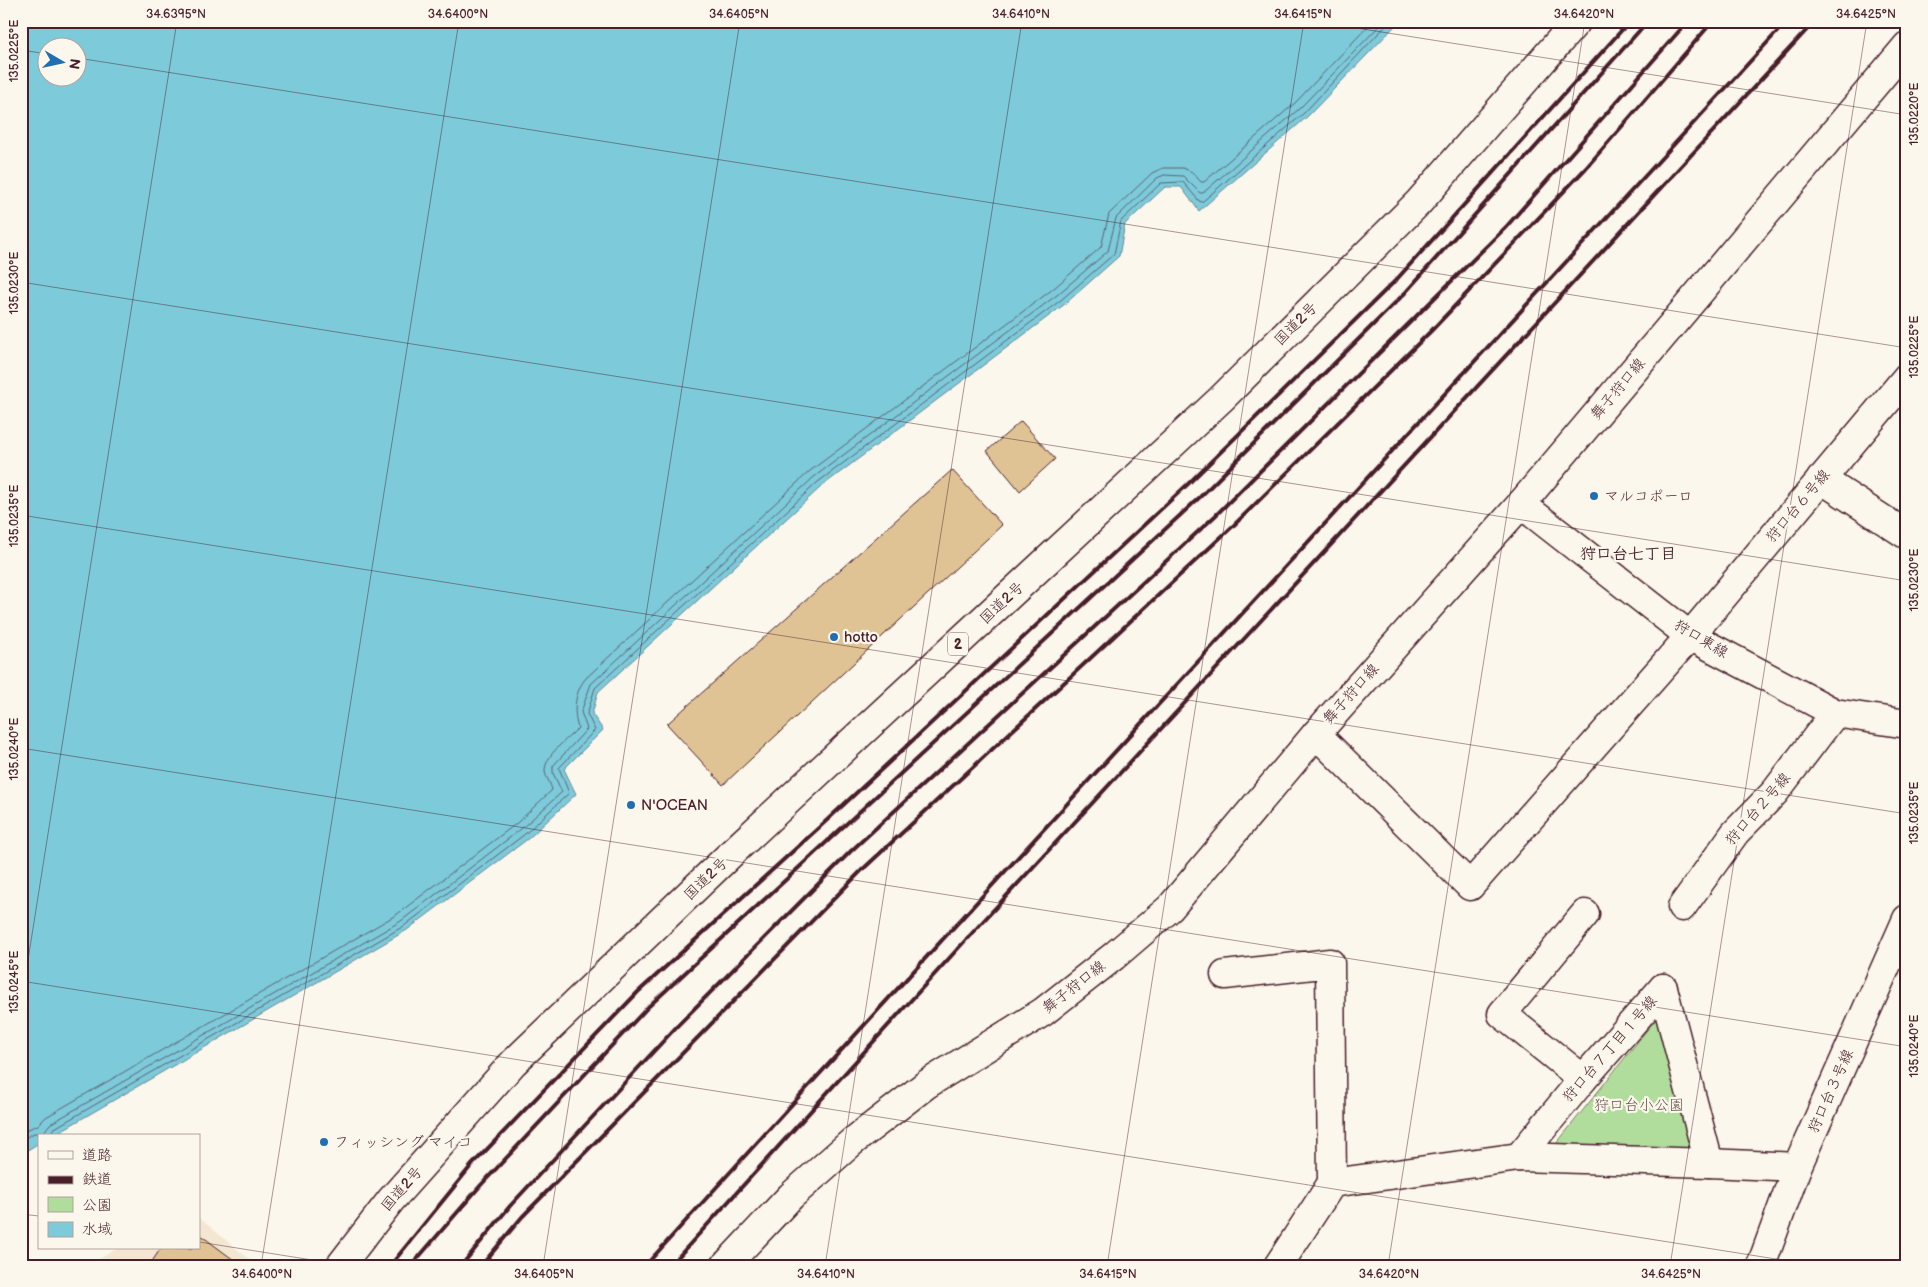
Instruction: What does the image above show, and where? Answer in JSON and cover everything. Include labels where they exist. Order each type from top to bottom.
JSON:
[{"type":"main road","name":"国道2号","points":[[340,1266],[391,1200],[513,1064],[737,848],[1221,399],[1419,202],[1577,21]]},
{"type":"main road","name":"舞子狩口線","points":[[725,1266],[791,1196],[852,1142],[927,1084],[1042,1012],[1114,956],[1170,908],[1316,734],[1521,504],[1907,46]]},
{"type":"main road","name":"狩口台６号線","points":[[1316,734],[1470,886],[1690,636],[1820,479],[1907,378]]},
{"type":"main road","points":[[1820,479],[1907,535]]},
{"type":"main road","name":"狩口東線","points":[[1521,504],[1690,636],[1835,713],[1907,724]]},
{"type":"main road","name":"狩口台２号線","points":[[1682,907],[1735,833],[1775,792],[1835,713]]},
{"type":"main road","points":[[1583,1079],[1502,1014],[1585,914]]},
{"type":"main road","name":"狩口台３号線","points":[[1761,1266],[1797,1167],[1907,919]]},
{"type":"main road","points":[[1225,975],[1330,963],[1332,1183],[1278,1266]]},
{"type":"main road","name":"狩口台７丁目１号線","points":[[1519,1157],[1583,1079],[1663,988],[1709,1163]]},
{"type":"main road","points":[[1332,1183],[1519,1157],[1797,1167]]},
{"type":"shaded area","points":[[200,1219],[258,1266],[87,1266],[115,1250],[200,1250]]},
{"type":"green space","name":"狩口台小公園","points":[[1659,1015],[1692,1150],[1556,1144]]},
{"type":"water","points":[[21,21],[1395,21],[1394,27],[1308,116],[1199,211],[1181,187],[1165,187],[1125,224],[1119,256],[1065,304],[822,486],[598,692],[592,714],[603,730],[564,769],[576,794],[529,838],[407,930],[55,1134],[38,1134],[38,1144],[21,1154]]},
{"type":"building","points":[[1021,421],[1055,459],[1020,491],[987,451]]},
{"type":"building","points":[[952,470],[1002,525],[723,785],[667,724]]},
{"type":"building","points":[[200,1235],[242,1266],[149,1266],[160,1250],[200,1250]]},
{"type":"railway","points":[[390,1266],[471,1166],[638,992],[825,822],[1188,484],[1397,279],[1630,21]]},
{"type":"railway","points":[[411,1266],[481,1185],[648,1007],[1200,497],[1405,293],[1648,21]]},
{"type":"railway","points":[[461,1266],[510,1206],[680,1023],[851,851],[1215,516],[1506,227],[1688,21]]},
{"type":"railway","points":[[481,1266],[522,1217],[862,870],[1233,526],[1432,330],[1586,168],[1713,21]]},
{"type":"railway","points":[[645,1266],[929,954],[1787,21]]},
{"type":"railway","points":[[670,1266],[963,943],[1815,21]]},
{"type":"place","name":"マルコポーロ","points":[[1594,496]]},
{"type":"place","name":"hotto","points":[[834,637]]},
{"type":"place","name":"N'OCEAN","points":[[631,805]]},
{"type":"place","name":"フィッシング マイコ","points":[[324,1142]]},
{"type":"district","name":"狩口台七丁目","points":[[1628,554]]}]
